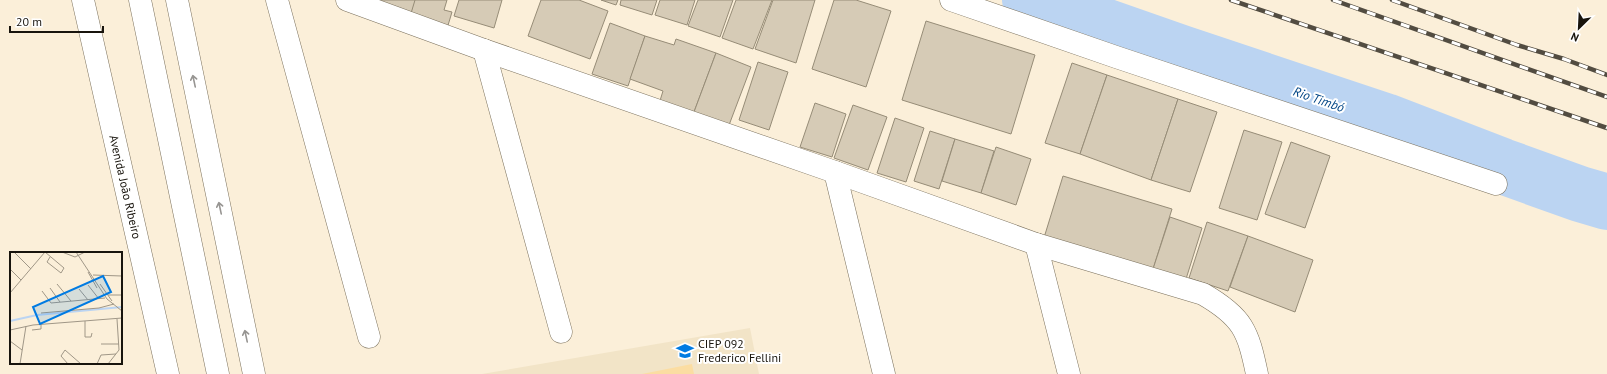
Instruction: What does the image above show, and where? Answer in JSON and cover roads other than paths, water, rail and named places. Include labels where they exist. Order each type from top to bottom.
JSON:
[{"type":"street","name":"Avenida João Ribeiro","points":[[83,0],[168,374]]},
{"type":"street","points":[[140,0],[218,374]]},
{"type":"street","points":[[177,0],[254,374]]},
{"type":"street","points":[[277,0],[368,337]]},
{"type":"street","points":[[347,0],[484,50],[835,172],[1036,244],[1204,294],[1224,306],[1240,322],[1251,348],[1257,374]]},
{"type":"street","points":[[951,0],[1123,60],[1496,184]]},
{"type":"street","points":[[484,50],[562,332]]},
{"type":"street","points":[[835,172],[884,374]]},
{"type":"street","points":[[1036,244],[1069,374]]},
{"type":"waterway","name":"Rio Timbó","points":[[1030,0],[1181,53],[1385,121],[1502,166],[1607,202]]},
{"type":"railway","points":[[1231,0],[1607,128]]},
{"type":"railway","points":[[1333,0],[1607,97]]},
{"type":"railway","points":[[1392,0],[1517,45],[1564,59],[1607,75]]},
{"type":"place","name":"CIEP 092 Frederico Fellini","points":[[685,351]]}]
